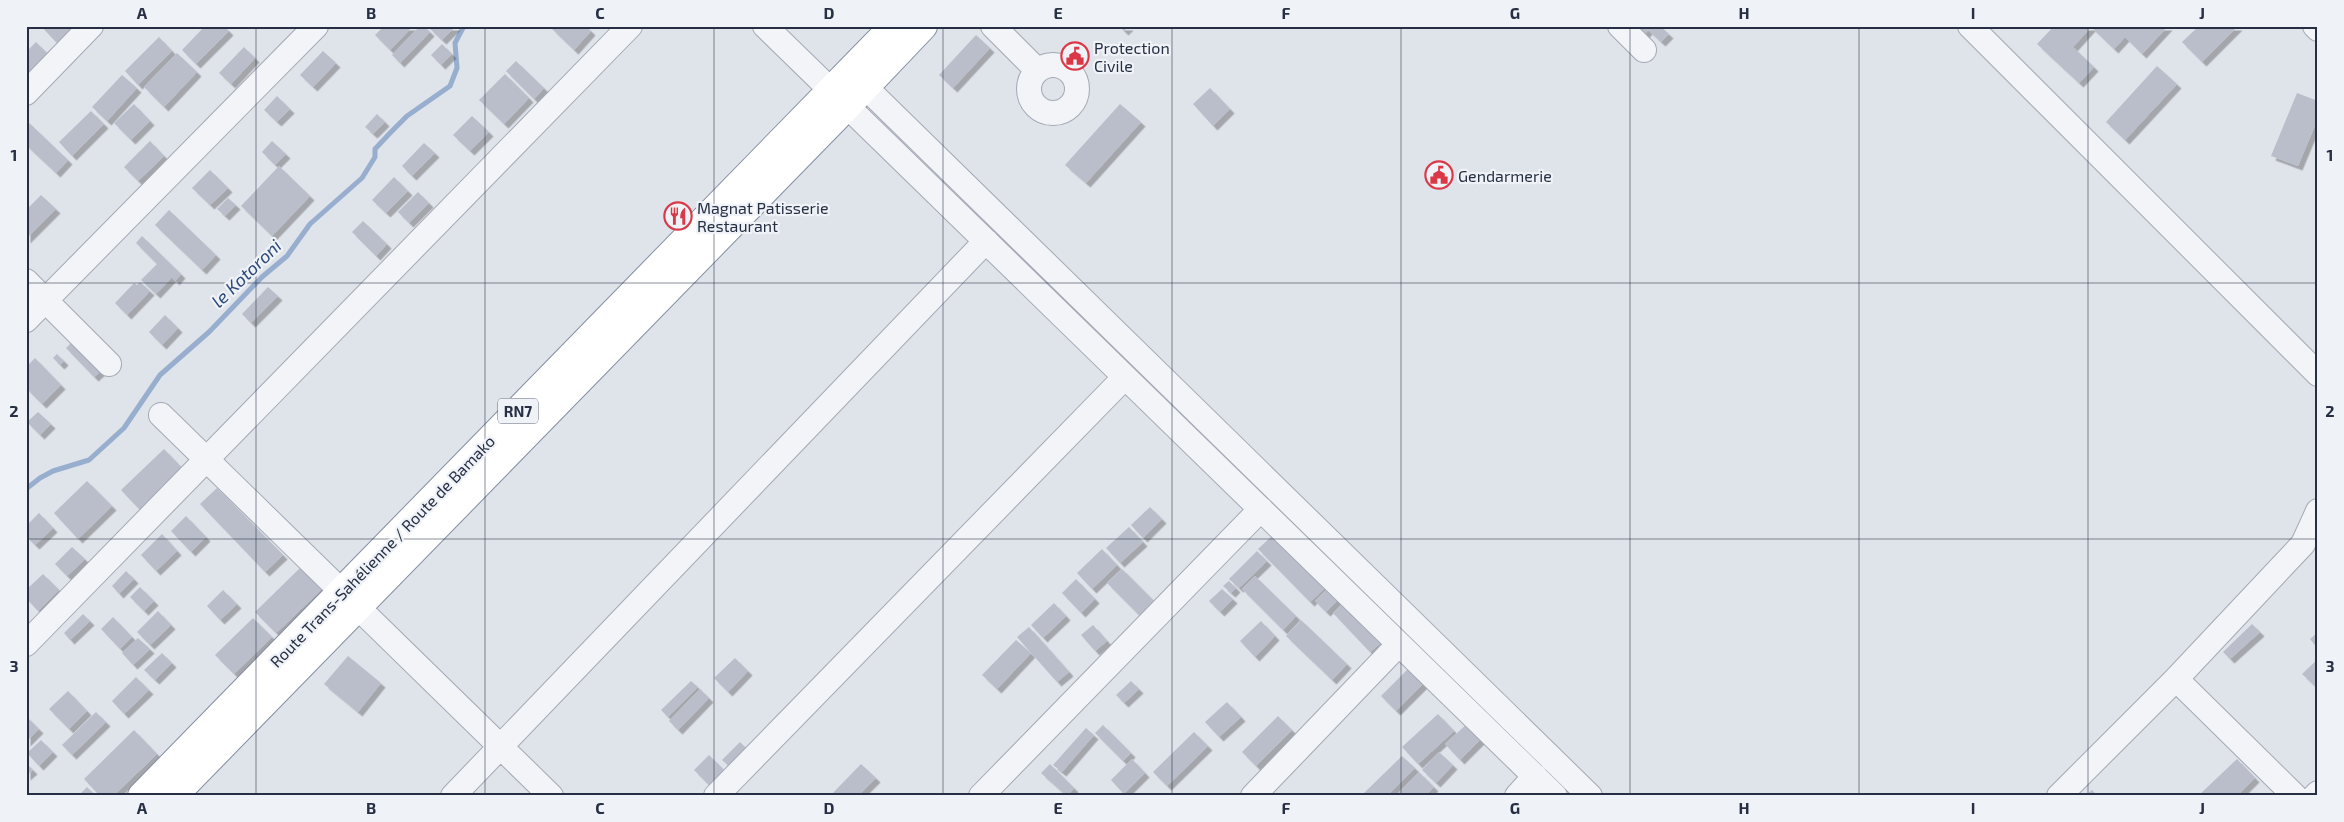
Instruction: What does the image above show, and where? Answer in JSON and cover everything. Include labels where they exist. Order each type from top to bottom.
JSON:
[{"type":"highway","name":"Route Trans-Sahélienne / Route de Bamako","points":[[849,89],[894,26]]},
{"type":"highway","name":"Route Trans-Sahélienne / Route de Bamako","points":[[173,796],[350,600],[849,89],[923,26]]},
{"type":"highway","name":"Route Trans-Sahélienne / Route de Bamako","points":[[142,796],[350,600]]},
{"type":"street","points":[[26,93],[91,26]]},
{"type":"street","points":[[26,320],[316,26]]},
{"type":"street","points":[[26,644],[630,26]]},
{"type":"street","points":[[765,26],[849,89],[1590,796]]},
{"type":"street","points":[[993,26],[1037,70]]},
{"type":"street","points":[[1620,26],[1644,50]]},
{"type":"street","points":[[1970,26],[2318,374]]},
{"type":"street","points":[[849,89],[986,242],[1554,796]]},
{"type":"street","points":[[453,796],[986,242]]},
{"type":"street","points":[[26,281],[109,364]]},
{"type":"street","points":[[716,796],[1125,377]]},
{"type":"street","points":[[161,415],[551,796]]},
{"type":"street","points":[[981,796],[1261,509]]},
{"type":"street","points":[[2059,796],[2176,679],[2303,544],[2318,511]]},
{"type":"street","points":[[1253,796],[1398,645]]},
{"type":"street","points":[[2176,679],[2295,796]]},
{"type":"street","points":[[1517,796],[1535,776]]},
{"type":"building","points":[[41,26],[74,26],[57,43]]},
{"type":"building","points":[[205,26],[224,26],[229,31],[196,64],[182,50]]},
{"type":"building","points":[[384,26],[413,26],[390,50],[375,35]]},
{"type":"building","points":[[420,26],[424,26],[430,32],[400,63],[392,55]]},
{"type":"building","points":[[431,26],[456,26],[442,40],[429,28]]},
{"type":"building","points":[[555,26],[586,26],[591,31],[574,50],[552,29]]},
{"type":"building","points":[[1119,26],[1129,26],[1124,31]]},
{"type":"building","points":[[1632,26],[1660,26],[1669,34],[1661,42],[1648,30],[1640,40]]},
{"type":"building","points":[[2054,26],[2168,26],[2142,54],[2125,37],[2114,49],[2091,27],[2073,47],[2094,67],[2079,83],[2037,44]]},
{"type":"building","points":[[2199,26],[2238,26],[2202,62],[2182,42]]},
{"type":"building","points":[[976,35],[990,48],[953,88],[939,75]]},
{"type":"building","points":[[159,37],[172,51],[138,85],[125,71]]},
{"type":"building","points":[[36,42],[48,54],[26,77],[26,52]]},
{"type":"building","points":[[442,44],[452,54],[441,65],[431,55]]},
{"type":"building","points":[[244,47],[255,58],[231,84],[219,73]]},
{"type":"building","points":[[323,51],[336,63],[313,87],[300,75]]},
{"type":"building","points":[[177,53],[197,72],[164,107],[144,87]]},
{"type":"building","points":[[516,61],[544,88],[534,99],[506,71]]},
{"type":"building","points":[[2157,66],[2177,84],[2125,140],[2106,122]]},
{"type":"building","points":[[505,74],[529,98],[504,124],[479,100]]},
{"type":"building","points":[[122,75],[137,88],[107,121],[92,107]]},
{"type":"building","points":[[1210,88],[1230,109],[1213,126],[1193,104]]},
{"type":"building","points":[[2297,93],[2318,101],[2318,118],[2298,166],[2271,156]]},
{"type":"building","points":[[277,96],[290,109],[277,122],[264,110]]},
{"type":"building","points":[[134,104],[150,121],[131,140],[114,123]]},
{"type":"building","points":[[1120,104],[1141,122],[1086,183],[1065,165]]},
{"type":"building","points":[[91,111],[104,124],[72,156],[59,142]]},
{"type":"building","points":[[377,114],[385,122],[373,134],[365,127]]},
{"type":"building","points":[[472,116],[489,132],[470,151],[453,135]]},
{"type":"building","points":[[26,120],[68,160],[56,173],[26,145]]},
{"type":"building","points":[[150,141],[164,156],[138,181],[124,167]]},
{"type":"building","points":[[272,141],[286,154],[275,165],[262,152]]},
{"type":"building","points":[[424,143],[435,153],[412,176],[402,166]]},
{"type":"building","points":[[279,166],[310,196],[272,236],[241,206]]},
{"type":"building","points":[[210,170],[228,188],[210,205],[192,188]]},
{"type":"building","points":[[394,177],[408,191],[386,213],[372,200]]},
{"type":"building","points":[[418,192],[429,203],[409,223],[398,212]]},
{"type":"building","points":[[41,195],[56,209],[26,239],[26,210]]},
{"type":"building","points":[[228,198],[236,205],[225,216],[217,209]]},
{"type":"building","points":[[169,210],[216,255],[202,270],[155,225]]},
{"type":"building","points":[[363,221],[387,244],[376,256],[352,232]]},
{"type":"building","points":[[142,236],[181,274],[175,281],[172,277],[156,294],[141,280],[157,264],[136,243]]},
{"type":"building","points":[[140,282],[150,291],[127,315],[115,303],[134,283],[137,285]]},
{"type":"building","points":[[268,287],[278,296],[251,323],[242,314]]},
{"type":"building","points":[[165,315],[178,328],[162,345],[149,332]]},
{"type":"building","points":[[73,341],[101,371],[94,377],[66,348]]},
{"type":"building","points":[[57,354],[64,361],[60,365],[53,358]]},
{"type":"building","points":[[35,358],[61,385],[42,404],[26,388],[26,367]]},
{"type":"building","points":[[38,412],[51,424],[40,435],[27,422]]},
{"type":"building","points":[[164,449],[183,469],[140,510],[121,490]]},
{"type":"building","points":[[87,481],[112,506],[78,539],[54,513]]},
{"type":"building","points":[[217,488],[283,555],[265,572],[200,504]]},
{"type":"building","points":[[1150,507],[1162,519],[1143,538],[1131,525]]},
{"type":"building","points":[[39,513],[53,528],[35,545],[26,536],[26,526]]},
{"type":"building","points":[[186,516],[206,537],[191,552],[171,531]]},
{"type":"building","points":[[1129,527],[1143,542],[1120,563],[1106,548]]},
{"type":"building","points":[[162,534],[177,551],[156,571],[141,555]]},
{"type":"building","points":[[1274,534],[1326,587],[1310,602],[1258,549]]},
{"type":"building","points":[[72,547],[85,559],[67,576],[55,564]]},
{"type":"building","points":[[1102,549],[1117,565],[1092,589],[1077,573]]},
{"type":"building","points":[[1257,551],[1267,561],[1239,588],[1229,579]]},
{"type":"building","points":[[301,567],[322,589],[276,633],[255,612]]},
{"type":"building","points":[[1122,569],[1155,602],[1141,617],[1107,583]]},
{"type":"building","points":[[126,571],[134,579],[119,594],[112,586]]},
{"type":"building","points":[[43,574],[59,590],[38,611],[26,598],[26,590]]},
{"type":"building","points":[[1255,576],[1296,616],[1283,630],[1242,589]]},
{"type":"building","points":[[1076,579],[1095,599],[1081,613],[1062,593]]},
{"type":"building","points":[[1229,581],[1236,588],[1231,593],[1223,586]]},
{"type":"building","points":[[140,587],[154,601],[144,611],[130,597]]},
{"type":"building","points":[[1222,589],[1233,599],[1220,612],[1209,601]]},
{"type":"building","points":[[1327,589],[1338,600],[1326,612],[1315,601]]},
{"type":"building","points":[[223,590],[237,604],[220,620],[207,606]]},
{"type":"building","points":[[1345,602],[1382,642],[1370,652],[1333,613]]},
{"type":"building","points":[[1054,603],[1066,616],[1043,638],[1031,625]]},
{"type":"building","points":[[158,611],[171,625],[150,645],[137,632]]},
{"type":"building","points":[[83,614],[90,621],[70,640],[64,633]]},
{"type":"building","points":[[113,617],[132,637],[120,649],[101,629]]},
{"type":"building","points":[[253,618],[272,637],[234,674],[215,655]]},
{"type":"building","points":[[1301,620],[1347,664],[1332,680],[1286,636]]},
{"type":"building","points":[[1261,621],[1275,636],[1255,657],[1240,641]]},
{"type":"building","points":[[2252,624],[2260,632],[2230,659],[2223,652]]},
{"type":"building","points":[[1093,625],[1107,641],[1095,651],[1081,635]]},
{"type":"building","points":[[1029,627],[1069,672],[1057,682],[1017,637]]},
{"type":"building","points":[[2318,632],[2318,649],[2310,639]]},
{"type":"building","points":[[138,638],[150,649],[133,665],[122,653]]},
{"type":"building","points":[[1016,640],[1031,653],[997,689],[982,675]]},
{"type":"building","points":[[162,653],[172,663],[155,680],[144,670]]},
{"type":"building","points":[[348,656],[381,683],[358,712],[324,684]]},
{"type":"building","points":[[735,658],[748,671],[728,692],[714,678]]},
{"type":"building","points":[[2318,659],[2318,689],[2302,674]]},
{"type":"building","points":[[1410,667],[1425,682],[1396,711],[1381,696]]},
{"type":"building","points":[[136,677],[149,690],[124,714],[112,701]]},
{"type":"building","points":[[691,681],[698,687],[668,717],[661,710]]},
{"type":"building","points":[[1131,681],[1139,689],[1124,703],[1116,695]]},
{"type":"building","points":[[700,689],[709,698],[678,730],[669,721]]},
{"type":"building","points":[[68,691],[87,711],[69,729],[49,709]]},
{"type":"building","points":[[1227,702],[1241,717],[1219,737],[1205,722]]},
{"type":"building","points":[[96,712],[106,722],[72,755],[62,745]]},
{"type":"building","points":[[1438,714],[1454,731],[1418,764],[1402,747]]},
{"type":"building","points":[[26,716],[39,729],[26,742]]},
{"type":"building","points":[[1278,716],[1292,730],[1256,766],[1242,752]]},
{"type":"building","points":[[1467,724],[1481,739],[1460,760],[1445,744]]},
{"type":"building","points":[[1103,725],[1131,753],[1123,761],[1095,733]]},
{"type":"building","points":[[1086,728],[1094,735],[1062,772],[1053,765]]},
{"type":"building","points":[[134,730],[157,754],[113,796],[100,796],[84,779]]},
{"type":"building","points":[[1194,732],[1208,746],[1167,786],[1153,772]]},
{"type":"building","points":[[41,740],[53,752],[39,766],[27,753]]},
{"type":"building","points":[[740,742],[748,750],[731,768],[722,760]]},
{"type":"building","points":[[1439,752],[1453,765],[1436,783],[1422,770]]},
{"type":"building","points":[[709,755],[726,772],[711,787],[694,770]]},
{"type":"building","points":[[1402,756],[1415,768],[1387,796],[1367,796],[1364,793]]},
{"type":"building","points":[[1132,759],[1145,773],[1124,794],[1111,780]]},
{"type":"building","points":[[2237,759],[2255,778],[2237,796],[2198,796]]},
{"type":"building","points":[[26,763],[33,770],[26,776]]},
{"type":"building","points":[[861,764],[876,778],[858,796],[830,796]]},
{"type":"building","points":[[1050,764],[1074,788],[1067,796],[1041,773]]},
{"type":"building","points":[[1419,772],[1434,787],[1425,796],[1395,796]]},
{"type":"building","points":[[87,787],[96,796],[78,796]]},
{"type":"building","points":[[2092,790],[2098,796],[2085,796]]},
{"type":"waterway","name":"le Kotoroni","points":[[26,489],[53,471],[89,460],[124,428],[160,375],[209,332],[262,277],[287,256],[310,224],[362,178],[375,157],[375,149],[391,132],[407,116],[450,86],[457,68],[455,43],[464,26]]},
{"type":"place","name":"Protection Civile","points":[[1075,56]]},
{"type":"place","name":"Gendarmerie","points":[[1439,175]]},
{"type":"place","name":"Magnat Patisserie Restaurant","points":[[678,216]]}]
